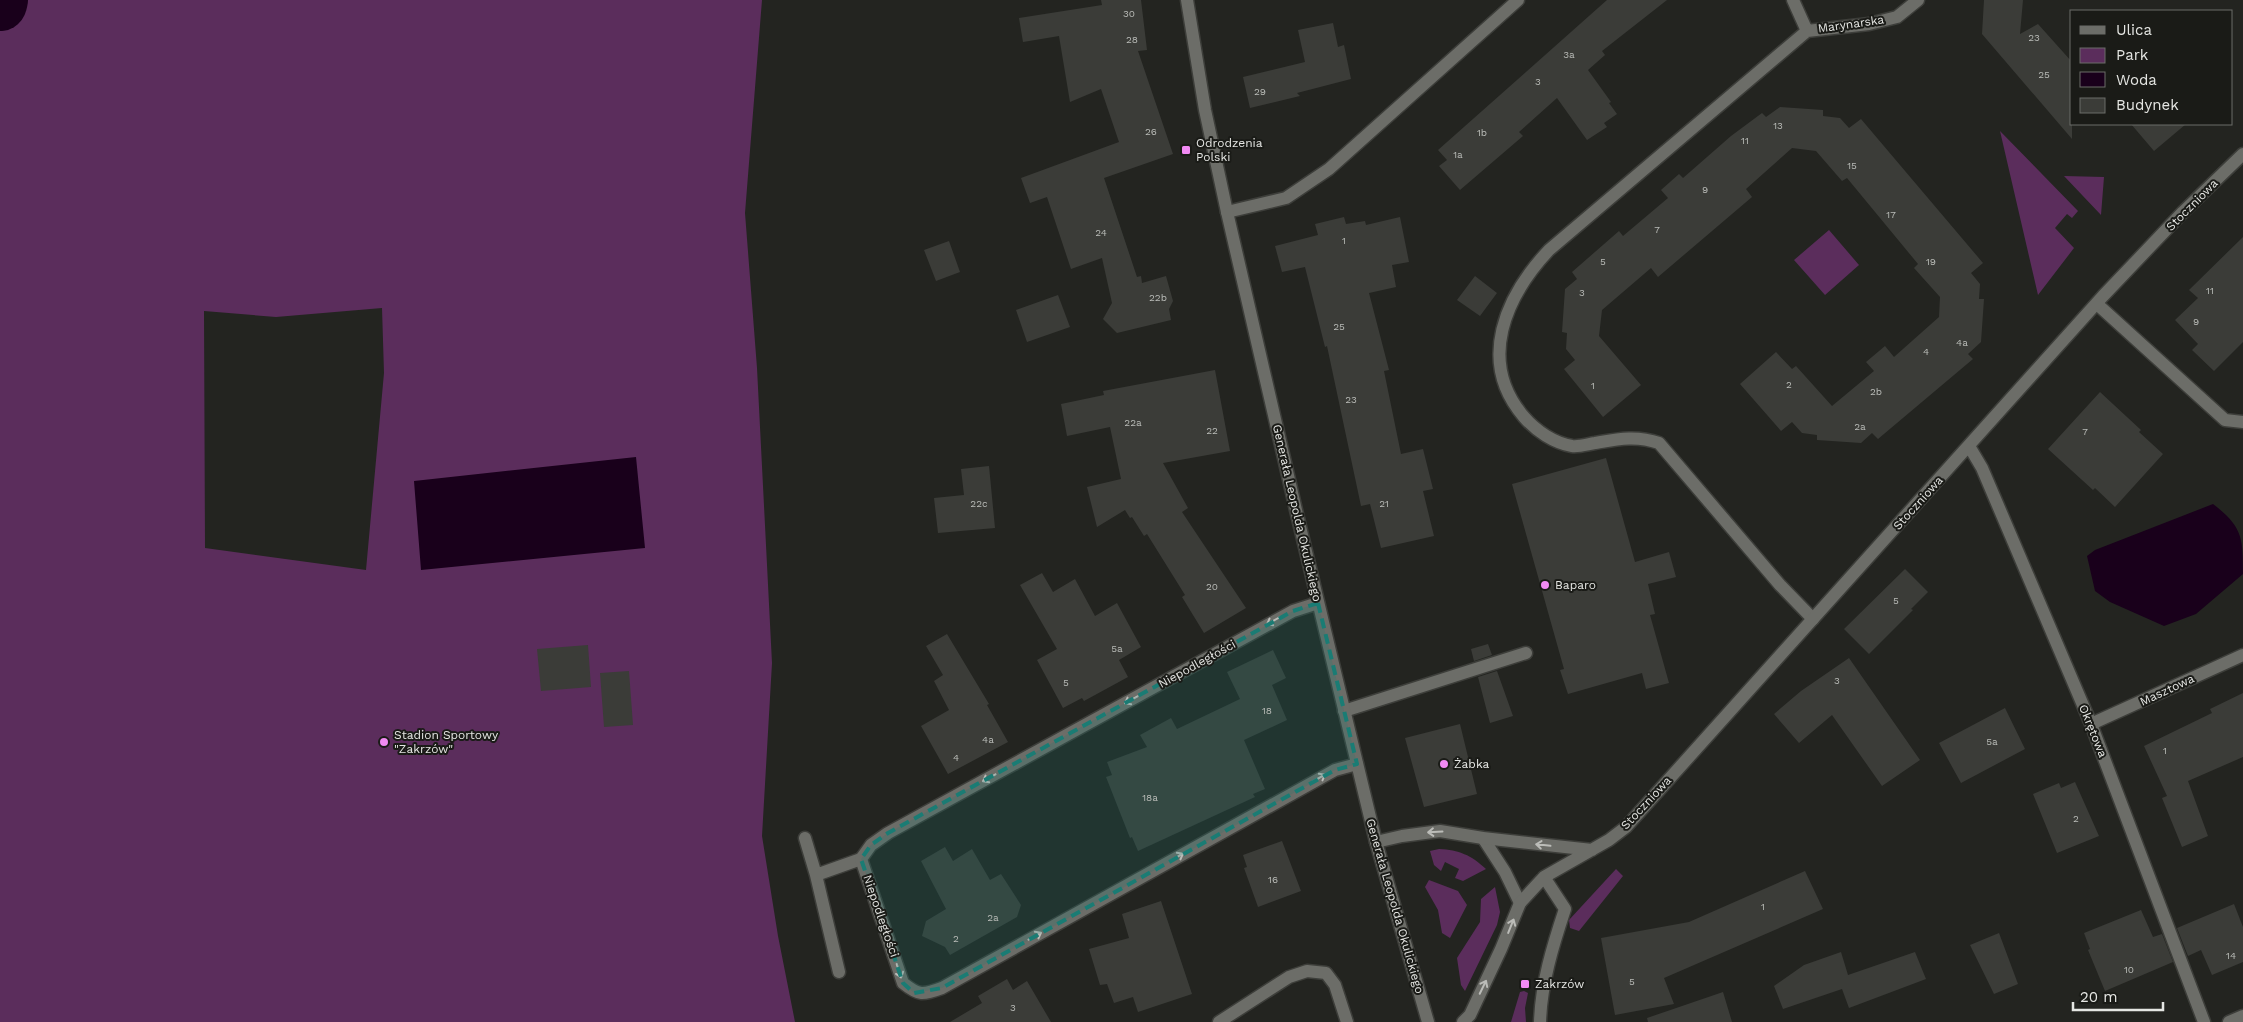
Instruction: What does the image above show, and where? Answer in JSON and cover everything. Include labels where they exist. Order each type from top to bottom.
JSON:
[{"type":"street","name":"Generała Leopolda Okulickiego","points":[[1187,0],[1206,110],[1227,212],[1318,603],[1376,842],[1428,1022]]},
{"type":"street","points":[[1227,212],[1286,198],[1329,168],[1518,0]]},
{"type":"street","points":[[1793,0],[1808,30],[1549,250],[1526,276],[1508,310],[1502,331],[1500,360],[1508,391],[1518,410],[1529,423],[1543,434],[1574,447],[1628,437],[1659,442],[1812,620]]},
{"type":"street","name":"Marynarska","points":[[1808,30],[1869,24],[1897,17],[1918,0]]},
{"type":"street","name":"Stoczniowa","points":[[1463,1022],[1470,1015],[1520,903],[1544,877],[1592,850],[1626,826],[2097,304],[2183,212],[2243,154]]},
{"type":"street","points":[[2097,304],[2225,420],[2243,422]]},
{"type":"street","name":"Okrętowa","points":[[1969,446],[1982,468],[2091,724],[2204,1022]]},
{"type":"street","name":"Niepodległości","points":[[1318,603],[1293,610],[888,833],[871,845],[862,859],[903,983],[914,993],[926,994],[942,988],[1334,770],[1357,764]]},
{"type":"street","points":[[1344,711],[1526,653]]},
{"type":"street","name":"Masztowa","points":[[2091,724],[2243,655]]},
{"type":"street","points":[[1376,842],[1402,836],[1440,831],[1483,838],[1592,850]]},
{"type":"street","points":[[805,838],[840,972]]},
{"type":"street","points":[[1483,838],[1505,872],[1520,903]]},
{"type":"street","points":[[816,875],[862,859]]},
{"type":"street","points":[[1540,1022],[1540,1005],[1553,948],[1565,908],[1544,877]]},
{"type":"street","points":[[1219,1022],[1289,977],[1307,971],[1326,973],[1335,985],[1347,1022]]},
{"type":"street","points":[[2228,1022],[2243,1016]]},
{"type":"highlighted area","points":[[1318,603],[1357,764],[1335,770],[942,988],[914,993],[903,983],[861,859],[871,845],[888,833],[1293,611]]},
{"type":"green space","points":[[0,0],[762,0],[745,213],[757,368],[772,663],[762,836],[778,936],[795,1022],[0,1022]],"holes":[[[382,308],[384,373],[366,570],[205,548],[204,311],[276,317]]]},
{"type":"green space","points":[[2000,131],[2078,211],[2072,218],[2067,214],[2055,228],[2074,248],[2038,295]]},
{"type":"green space","points":[[2064,176],[2104,177],[2101,215]]},
{"type":"green space","points":[[1829,230],[1859,265],[1825,295],[1794,260]]},
{"type":"green space","points":[[1439,849],[1464,854],[1486,869],[1463,881],[1455,878],[1459,869],[1445,862],[1441,871],[1434,865],[1430,851]]},
{"type":"green space","points":[[1616,869],[1623,876],[1579,931],[1570,928],[1569,920]]},
{"type":"green space","points":[[1429,880],[1458,891],[1467,905],[1450,938],[1442,933],[1438,910],[1425,887]]},
{"type":"green space","points":[[1495,887],[1500,912],[1497,925],[1465,991],[1461,985],[1457,958],[1480,922],[1481,899]]},
{"type":"green space","points":[[1520,992],[1528,993],[1525,1008],[1526,1022],[1511,1022]]},
{"type":"water","points":[[636,457],[645,548],[421,570],[414,481]]},
{"type":"water","points":[[2213,504],[2230,520],[2239,534],[2243,551],[2243,574],[2196,614],[2164,626],[2110,602],[2095,591],[2087,556],[2095,550]]},
{"type":"building","points":[[1101,0],[1141,0],[1147,50],[1138,51],[1173,154],[1104,178],[1137,277],[1141,276],[1142,283],[1166,276],[1173,301],[1169,309],[1171,320],[1117,333],[1103,319],[1112,303],[1102,258],[1071,269],[1047,197],[1030,203],[1021,178],[1119,142],[1101,89],[1070,102],[1059,36],[1023,42],[1019,18],[1102,5]]},
{"type":"building","points":[[1607,0],[1667,0],[1602,51],[1605,55],[1588,70],[1611,102],[1609,103],[1617,114],[1604,123],[1607,127],[1587,140],[1557,98],[1519,132],[1523,136],[1460,190],[1439,166],[1447,160],[1438,150]]},
{"type":"building","points":[[1984,0],[2023,0],[2020,34],[2038,24],[2070,60],[2070,125],[2072,125],[2072,139],[1982,34]]},
{"type":"building","points":[[1333,23],[1338,47],[1344,45],[1351,79],[1297,93],[1300,96],[1250,108],[1243,77],[1305,62],[1298,30]]},
{"type":"building","points":[[1780,107],[1823,110],[1823,116],[1840,118],[1849,128],[1861,119],[1983,263],[1971,273],[1980,284],[1979,299],[1984,299],[1981,342],[1968,354],[1973,359],[1878,439],[1872,433],[1861,443],[1817,440],[1817,435],[1802,433],[1792,422],[1781,431],[1740,384],[1776,352],[1792,369],[1796,366],[1832,406],[1874,371],[1866,362],[1885,346],[1894,357],[1939,317],[1940,297],[1914,268],[1918,264],[1847,178],[1842,181],[1816,151],[1792,148],[1746,189],[1752,197],[1658,277],[1651,268],[1602,310],[1599,336],[1641,385],[1603,417],[1564,369],[1575,360],[1566,349],[1567,333],[1562,332],[1565,289],[1577,279],[1572,272],[1619,231],[1623,236],[1668,198],[1661,190],[1679,174],[1683,178],[1731,136],[1762,113],[1766,117]]},
{"type":"building","points":[[2132,125],[2185,125],[2154,151]]},
{"type":"building","points":[[1344,217],[1346,224],[1365,221],[1366,225],[1400,217],[1409,262],[1392,265],[1396,287],[1369,293],[1389,370],[1384,371],[1401,454],[1423,449],[1433,489],[1423,491],[1434,536],[1381,548],[1370,504],[1361,506],[1327,346],[1325,347],[1305,267],[1282,272],[1275,246],[1318,235],[1315,224]]},
{"type":"building","points":[[2243,237],[2243,342],[2214,371],[2192,350],[2198,344],[2175,320],[2198,298],[2189,290]]},
{"type":"building","points":[[949,241],[960,272],[936,281],[924,250]]},
{"type":"building","points":[[1475,276],[1497,293],[1480,316],[1457,300]]},
{"type":"building","points":[[1058,295],[1070,327],[1027,342],[1016,310]]},
{"type":"building","points":[[1215,370],[1230,451],[1163,463],[1188,508],[1182,512],[1246,608],[1204,633],[1182,597],[1185,595],[1147,534],[1144,536],[1132,517],[1130,518],[1125,510],[1097,527],[1087,487],[1121,479],[1110,427],[1067,436],[1061,404],[1104,395],[1103,391]]},
{"type":"building","points":[[2100,392],[2141,430],[2139,432],[2163,454],[2115,507],[2095,488],[2093,490],[2048,449]]},
{"type":"building","points":[[1606,458],[1635,562],[1669,552],[1676,577],[1648,584],[1655,614],[1650,615],[1669,683],[1646,689],[1642,673],[1568,694],[1560,670],[1564,669],[1512,484]]},
{"type":"building","points":[[989,466],[995,528],[938,533],[934,498],[964,495],[961,469]]},
{"type":"building","points":[[1905,569],[1928,592],[1911,609],[1913,610],[1869,654],[1844,629]]},
{"type":"building","points":[[1042,573],[1053,592],[1075,579],[1095,616],[1117,603],[1141,647],[1119,660],[1128,677],[1084,701],[1082,698],[1063,708],[1037,660],[1057,649],[1020,585]]},
{"type":"building","points":[[947,634],[989,704],[987,705],[1008,742],[948,774],[921,726],[949,710],[934,681],[943,675],[926,646]]},
{"type":"building","points":[[1488,644],[1492,655],[1474,661],[1471,649]]},
{"type":"building","points":[[588,645],[591,687],[541,691],[537,649]]},
{"type":"building","points":[[1273,650],[1286,678],[1272,685],[1287,720],[1244,740],[1265,789],[1253,794],[1255,797],[1138,851],[1132,837],[1130,838],[1106,777],[1112,775],[1107,762],[1147,747],[1140,735],[1171,718],[1177,729],[1240,699],[1227,672]]},
{"type":"building","points":[[1849,658],[1920,760],[1882,786],[1832,715],[1799,743],[1774,714],[1801,691]]},
{"type":"building","points":[[629,671],[633,725],[604,727],[600,673]]},
{"type":"building","points":[[1497,671],[1513,716],[1490,723],[1478,677]]},
{"type":"building","points":[[2243,693],[2243,757],[2188,781],[2208,836],[2182,847],[2162,798],[2167,796],[2144,746],[2212,713],[2210,709]]},
{"type":"building","points":[[2005,708],[2025,749],[1961,783],[1939,743]]},
{"type":"building","points":[[1460,724],[1477,794],[1424,807],[1405,738]]},
{"type":"building","points":[[2075,782],[2099,836],[2057,853],[2033,794],[2059,783],[2061,788]]},
{"type":"building","points":[[1282,841],[1301,891],[1258,907],[1244,868],[1247,867],[1243,855]]},
{"type":"building","points":[[945,847],[953,861],[972,849],[990,880],[1001,874],[1021,905],[1017,917],[950,955],[945,947],[922,936],[926,921],[946,909],[921,861]]},
{"type":"building","points":[[1805,871],[1823,909],[1664,978],[1674,1004],[1615,1015],[1601,938],[1689,922]]},
{"type":"building","points":[[1161,901],[1192,994],[1138,1012],[1133,997],[1114,1003],[1107,984],[1100,985],[1089,949],[1129,938],[1122,914]]},
{"type":"building","points":[[2234,904],[2243,927],[2243,962],[2212,975],[2201,950],[2188,956],[2177,928]]},
{"type":"building","points":[[2141,910],[2153,937],[2162,934],[2173,962],[2105,991],[2088,950],[2090,949],[2084,933]]},
{"type":"building","points":[[1999,933],[2018,984],[1994,994],[1970,945]]},
{"type":"building","points":[[1841,952],[1848,975],[1915,952],[1926,979],[1849,1008],[1842,989],[1783,1009],[1774,986],[1804,965]]},
{"type":"building","points":[[1007,979],[1013,990],[1027,981],[1051,1022],[950,1022],[982,1003],[978,996]]},
{"type":"building","points":[[1723,992],[1732,1022],[1648,1022],[1647,1018]]},
{"type":"waterway","points":[[0,4],[1,0]]},
{"type":"place","name":"Odrodzenia Polski","points":[[1186,150]]},
{"type":"place","name":"Baparo","points":[[1545,585]]},
{"type":"place","name":"Stadion Sportowy \"Zakrzów\"","points":[[384,742]]},
{"type":"place","name":"Żabka","points":[[1444,764]]},
{"type":"place","name":"Zakrzów","points":[[1525,984]]}]
